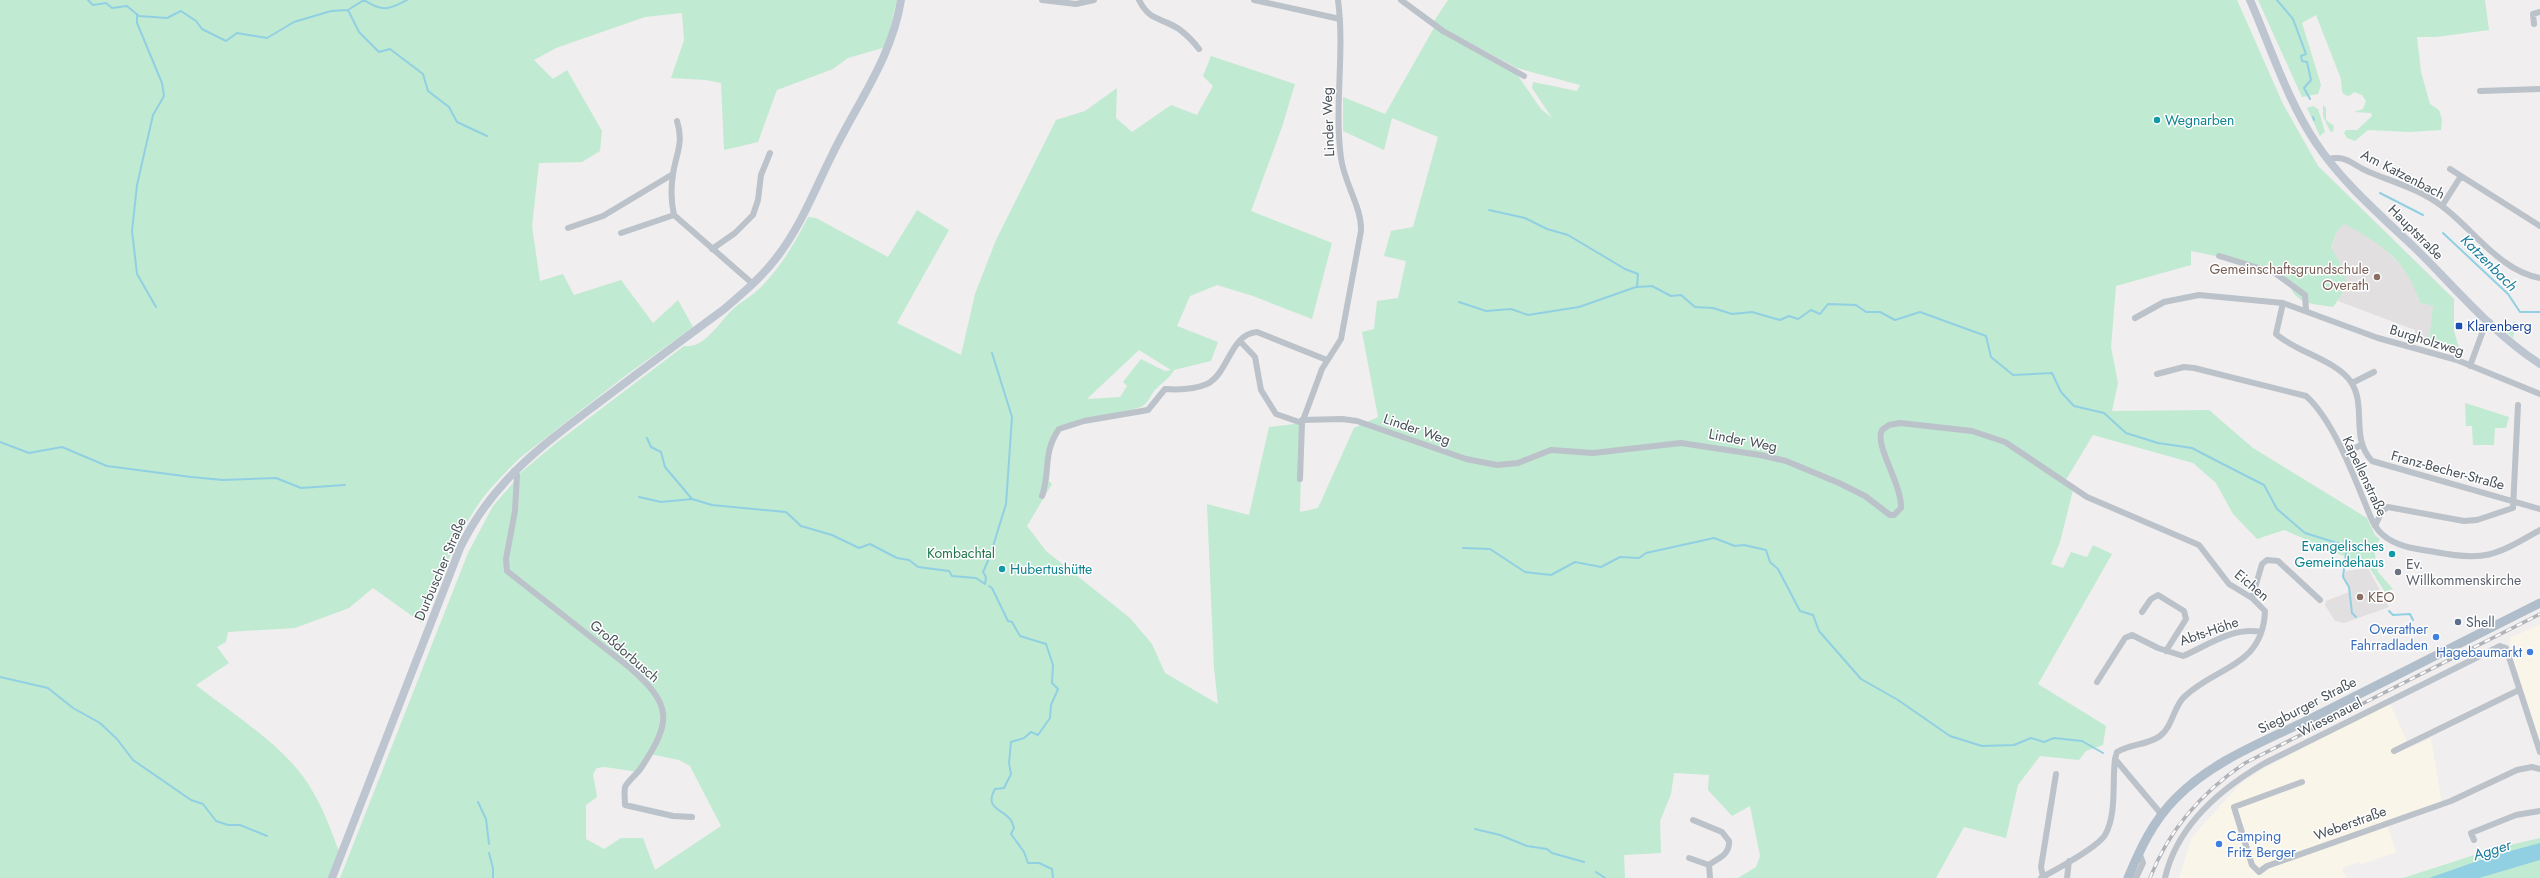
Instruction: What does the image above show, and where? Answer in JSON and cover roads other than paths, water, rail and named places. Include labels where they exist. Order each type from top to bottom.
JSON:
[{"type":"main road","name":"Durbuscher Straße","points":[[332,878],[460,548],[482,508],[514,471],[552,438],[694,331],[753,284],[778,256],[790,238],[832,154],[878,72],[892,40],[901,0]]},
{"type":"main road","name":"Hauptstraße","points":[[2250,0],[2306,127],[2328,159],[2352,187],[2490,322],[2521,350],[2540,364]]},
{"type":"main road","name":"Siegburger Straße","points":[[2128,878],[2139,851],[2162,815],[2175,798],[2191,785],[2229,760],[2540,603]]},
{"type":"street","points":[[1042,0],[1076,4],[1094,0]]},
{"type":"street","points":[[1139,0],[1150,17],[1177,28],[1189,37],[1200,49]]},
{"type":"street","points":[[1254,0],[1340,19]]},
{"type":"street","name":"Linder Weg","points":[[1300,479],[1302,422],[1327,360],[1343,333],[1361,231],[1361,223],[1340,158],[1338,124],[1340,19],[1338,0]]},
{"type":"street","points":[[1401,0],[1443,32],[1524,76]]},
{"type":"street","points":[[2534,24],[2533,14],[2540,12]]},
{"type":"street","points":[[2480,92],[2540,89]]},
{"type":"street","points":[[677,121],[680,150],[673,174],[672,205],[674,215],[753,284]]},
{"type":"street","points":[[712,249],[735,233],[753,214],[758,200],[761,175],[770,153]]},
{"type":"street","name":"Am Katzenbach","points":[[2328,159],[2344,158],[2359,168],[2418,192],[2442,206],[2478,239],[2520,272],[2540,278]]},
{"type":"street","points":[[2450,169],[2540,226]]},
{"type":"street","points":[[568,228],[603,216],[673,174]]},
{"type":"street","points":[[2442,206],[2461,176]]},
{"type":"street","points":[[621,233],[674,215]]},
{"type":"street","points":[[2219,256],[2275,273],[2305,294],[2306,310]]},
{"type":"street","name":"Burgholzweg","points":[[2134,318],[2155,306],[2184,297],[2213,296],[2283,303],[2306,310],[2378,338],[2470,366],[2540,394]]},
{"type":"street","points":[[2283,303],[2276,334],[2338,371],[2352,383],[2357,402],[2361,445],[2344,454]]},
{"type":"street","points":[[2470,366],[2484,328],[2490,322]]},
{"type":"street","points":[[1042,496],[1046,479],[1047,452],[1059,429],[1084,421],[1148,410],[1165,389],[1185,390],[1208,383],[1218,375],[1240,341],[1246,335],[1257,332],[1327,360]]},
{"type":"street","points":[[1240,341],[1255,357],[1261,390],[1276,414],[1302,422]]},
{"type":"street","name":"Kapellenstraße","points":[[2157,374],[2184,367],[2194,368],[2306,396],[2315,405],[2344,454],[2375,526],[2383,536],[2402,546],[2473,557],[2494,554],[2540,530]]},
{"type":"street","points":[[2352,383],[2374,372]]},
{"type":"street","name":"Franz-Becher-Straße","points":[[2361,445],[2372,462],[2514,501],[2518,405]]},
{"type":"street","name":"Linder Weg","points":[[1302,422],[1342,419],[1357,421],[1466,459],[1497,465],[1518,463],[1551,450],[1593,453],[1651,448],[1674,443],[1696,443],[1786,461],[1839,483],[1865,496],[1890,515],[1899,512],[1901,502],[1897,484],[1879,437],[1882,430],[1893,424],[1940,426],[1983,433],[2006,442],[2056,476]]},
{"type":"street","name":"Großdorbusch","points":[[514,471],[517,475],[516,497],[506,559],[507,571],[629,667],[648,685],[661,702],[664,718],[662,731],[650,754],[625,787],[625,805],[672,816],[692,817]]},
{"type":"street","name":"Eichen","points":[[2056,476],[2087,497],[2199,544],[2229,584],[2252,598],[2265,611],[2260,632],[2253,648],[2243,660],[2185,697],[2165,732],[2152,740],[2121,750],[2118,752],[2114,763]]},
{"type":"street","points":[[2375,526],[2382,511],[2388,507],[2464,521],[2487,518],[2513,508],[2514,501],[2540,509]]},
{"type":"street","points":[[2252,598],[2262,564],[2267,560],[2273,560],[2285,567],[2320,600]]},
{"type":"street","name":"Abts-Höhe","points":[[2142,612],[2151,599],[2158,595],[2184,611],[2186,619],[2183,627],[2166,651]]},
{"type":"street","name":"Abts-Höhe","points":[[2097,682],[2125,638],[2132,635],[2138,636],[2166,651],[2183,656],[2225,636],[2253,630],[2260,632]]},
{"type":"street","name":"Wiesenauel","points":[[2165,878],[2173,853],[2186,829],[2205,807],[2236,781],[2265,763],[2500,646],[2506,648],[2540,752]]},
{"type":"street","points":[[2394,751],[2519,690]]},
{"type":"street","points":[[2114,763],[2162,815]]},
{"type":"street","points":[[2056,774],[2041,867],[2042,877],[2069,861],[2105,835],[2111,808],[2114,763]]},
{"type":"street","name":"Weberstraße","points":[[2302,782],[2234,807],[2252,865],[2259,872],[2267,866],[2451,801],[2517,770],[2532,767],[2540,769]]},
{"type":"street","points":[[2474,840],[2471,833],[2516,815],[2540,810]]},
{"type":"street","points":[[1693,820],[1722,832],[1729,841],[1729,848],[1724,855],[1709,865]]},
{"type":"street","points":[[2136,878],[2143,863],[2139,851]]},
{"type":"street","points":[[1688,858],[1709,865]]},
{"type":"street","points":[[2067,878],[2069,861]]},
{"type":"street","points":[[1709,865],[1710,878]]},
{"type":"water","name":"Agger","points":[[2540,843],[2540,860],[2479,878],[2429,878],[2492,856]]},
{"type":"waterway","points":[[88,0],[93,5],[106,3],[112,8],[127,6],[139,16],[167,18],[181,11],[196,21],[202,29],[226,41],[237,33],[267,38],[294,22],[331,11],[348,10],[364,0]]},
{"type":"waterway","points":[[364,0],[381,8],[390,8],[407,0]]},
{"type":"waterway","name":"Katzenbach","points":[[2277,0],[2293,19],[2306,54],[2301,56],[2302,61],[2307,62],[2311,80],[2304,88],[2310,99]]},
{"type":"waterway","points":[[348,10],[359,32],[379,52],[390,49],[423,74],[428,91],[449,107],[457,122],[487,136]]},
{"type":"waterway","points":[[137,14],[137,23],[162,83],[164,96],[153,115],[137,185],[132,231],[137,274],[156,307]]},
{"type":"waterway","name":"Katzenbach","points":[[2380,193],[2423,215]]},
{"type":"waterway","points":[[1489,210],[1525,218],[1547,229],[1568,235],[1625,269],[1638,274],[1637,287],[1652,286],[1671,296],[1681,295],[1695,307],[1713,308],[1732,314],[1752,312],[1780,320],[1789,316],[1798,319],[1811,310],[1820,314],[1828,304],[1856,305],[1866,312],[1880,312],[1895,320],[1920,312],[1986,336],[1991,357],[2013,375],[2052,373],[2061,392],[2074,406],[2104,413],[2126,433],[2158,443],[2192,448],[2264,485],[2277,509],[2305,533],[2347,546],[2343,577],[2349,587],[2352,613],[2356,617]]},
{"type":"waterway","name":"Katzenbach","points":[[2443,233],[2508,294],[2520,312],[2540,312]]},
{"type":"waterway","points":[[1459,302],[1486,311],[1511,309],[1528,315],[1579,307],[1636,287]]},
{"type":"waterway","points":[[647,438],[651,447],[661,452],[665,467],[692,499],[712,505],[786,512],[801,526],[832,535],[859,548],[870,544],[897,558],[909,560],[918,567],[949,571],[952,576],[976,578],[985,584],[986,577],[983,572],[990,556],[1006,504],[1012,417],[992,353]]},
{"type":"waterway","points":[[0,442],[29,453],[62,447],[107,466],[191,477],[223,480],[276,478],[301,488],[345,485]]},
{"type":"waterway","points":[[639,497],[661,502],[692,499]]},
{"type":"waterway","points":[[1463,548],[1490,549],[1525,572],[1551,575],[1575,562],[1601,567],[1620,557],[1639,558],[1646,553],[1714,538],[1735,546],[1744,545],[1766,550],[1770,562],[1778,569],[1800,611],[1813,615],[1819,631],[1861,679],[1898,700],[1950,736],[1982,746],[2014,745],[2031,738],[2044,742],[2054,738],[2082,741],[2103,753]]},
{"type":"waterway","points":[[989,586],[992,588],[1008,621],[1012,622],[1020,636],[1046,644],[1053,665],[1052,683],[1058,689],[1051,705],[1050,718],[1038,735],[1031,732],[1024,738],[1011,742],[1009,763],[1011,774],[1004,788],[995,789],[992,795],[992,800],[995,807],[1011,821],[1014,828],[1011,834],[1024,852],[1028,863],[1039,863],[1052,869],[1053,878]]},
{"type":"waterway","points":[[2389,611],[2393,615],[2410,614],[2413,620]]},
{"type":"waterway","points":[[0,677],[48,688],[73,708],[100,723],[117,739],[133,760],[191,800],[203,804],[216,821],[228,825],[240,825],[267,836]]},
{"type":"waterway","points":[[478,802],[486,819],[489,844]]},
{"type":"waterway","points":[[1475,829],[1500,835],[1527,846],[1547,849],[1552,853],[1584,862]]},
{"type":"waterway","points":[[489,853],[493,868],[493,878]]},
{"type":"waterway","points":[[1596,872],[1605,878]]},
{"type":"railway","points":[[2150,878],[2167,843],[2188,813],[2215,786],[2245,763],[2540,614]]},
{"type":"place","name":"Wegnarben","points":[[2157,120]]},
{"type":"place","name":"Gemeinschaftsgrundschule Overath","points":[[2377,277]]},
{"type":"place","name":"Klarenberg","points":[[2459,326]]},
{"type":"place","name":"Evangelisches Gemeindehaus","points":[[2392,554]]},
{"type":"place","name":"Hubertushütte","points":[[1002,569]]},
{"type":"place","name":"Ev. Willkommenskirche","points":[[2398,572]]},
{"type":"place","name":"KEO","points":[[2360,597]]},
{"type":"place","name":"Shell","points":[[2458,622]]},
{"type":"place","name":"Overather Fahrradladen","points":[[2436,637]]},
{"type":"place","name":"Hagebaumarkt","points":[[2530,652]]},
{"type":"place","name":"Camping Fritz Berger","points":[[2219,844]]},
{"type":"park label","name":"Kombachtal","points":[[961,553]]}]
